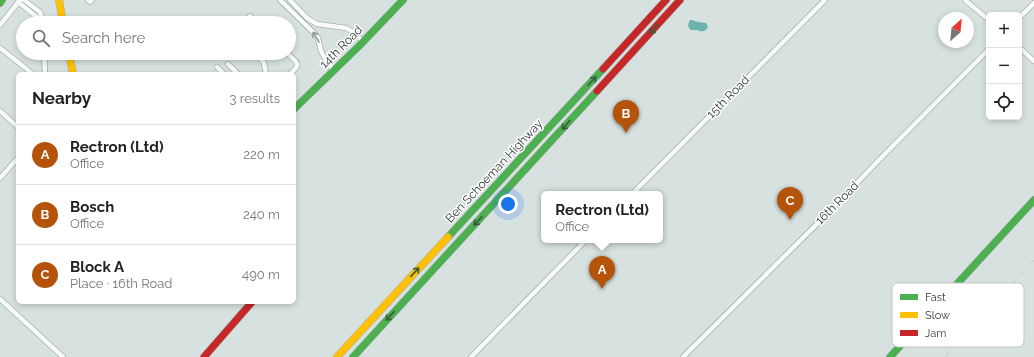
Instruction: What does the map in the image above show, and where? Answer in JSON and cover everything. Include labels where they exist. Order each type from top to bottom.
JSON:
[{"type":"main road","points":[[59,0],[62,16]]},
{"type":"main road","name":"14th Road","points":[[296,107],[363,42],[403,0]]},
{"type":"main road","name":"Ben Schoeman Highway","points":[[337,357],[666,0]]},
{"type":"main road","name":"Ben Schoeman Highway","points":[[353,357],[680,0]]},
{"type":"main road","points":[[70,60],[73,72]]},
{"type":"main road","points":[[958,283],[1034,200]]},
{"type":"main road","points":[[204,357],[250,304]]},
{"type":"main road","points":[[331,357],[360,325],[380,311]]},
{"type":"main road","points":[[890,357],[899,347]]},
{"type":"street","points":[[24,0],[40,12],[41,16]]},
{"type":"street","points":[[88,0],[90,2],[92,0]]},
{"type":"street","points":[[280,0],[318,38],[321,51],[326,62],[334,71]]},
{"type":"street","points":[[290,0],[308,18],[317,24],[346,28],[355,33],[363,42]]},
{"type":"street","name":"15th Road","points":[[635,191],[826,0]]},
{"type":"street","points":[[965,0],[986,18]]},
{"type":"street","points":[[0,25],[19,1],[35,16]]},
{"type":"street","points":[[1022,15],[1034,3]]},
{"type":"street","points":[[0,48],[30,72]]},
{"type":"street","points":[[1020,48],[1034,61]]},
{"type":"street","name":"16th Road","points":[[687,356],[986,52]]},
{"type":"street","points":[[44,60],[45,72]]},
{"type":"street","points":[[261,60],[264,64],[266,72]]},
{"type":"street","points":[[292,72],[298,64],[295,60]]},
{"type":"street","points":[[228,64],[236,72]]},
{"type":"street","points":[[217,67],[222,72]]},
{"type":"street","points":[[0,111],[16,125]]},
{"type":"street","points":[[0,178],[16,160]]},
{"type":"street","points":[[471,357],[583,243]]},
{"type":"street","points":[[0,300],[63,357]]},
{"type":"water","points":[[690,20],[706,23],[708,27],[703,31],[691,30],[688,25]]},
{"type":"railway","points":[[1013,283],[1034,260]]},
{"type":"railway","points":[[945,357],[954,347]]},
{"type":"traffic: fast","points":[[296,107],[359,46],[403,0]]},
{"type":"traffic: fast","points":[[448,237],[603,69]]},
{"type":"traffic: fast","points":[[353,357],[597,91]]},
{"type":"traffic: fast","points":[[958,283],[1034,200]]},
{"type":"traffic: fast","points":[[890,357],[899,347]]},
{"type":"traffic: slow","points":[[59,0],[62,16]]},
{"type":"traffic: slow","points":[[70,60],[73,72]]},
{"type":"traffic: slow","points":[[337,357],[448,237]]},
{"type":"traffic: jam","points":[[603,69],[666,0]]},
{"type":"traffic: jam","points":[[597,91],[680,0]]},
{"type":"traffic: jam","points":[[204,357],[250,304]]},
{"type":"place","name":"Bosch","points":[[626,133]]},
{"type":"place","name":"Block A","points":[[790,220]]},
{"type":"place","name":"Rectron (Ltd)","points":[[602,289]]}]
